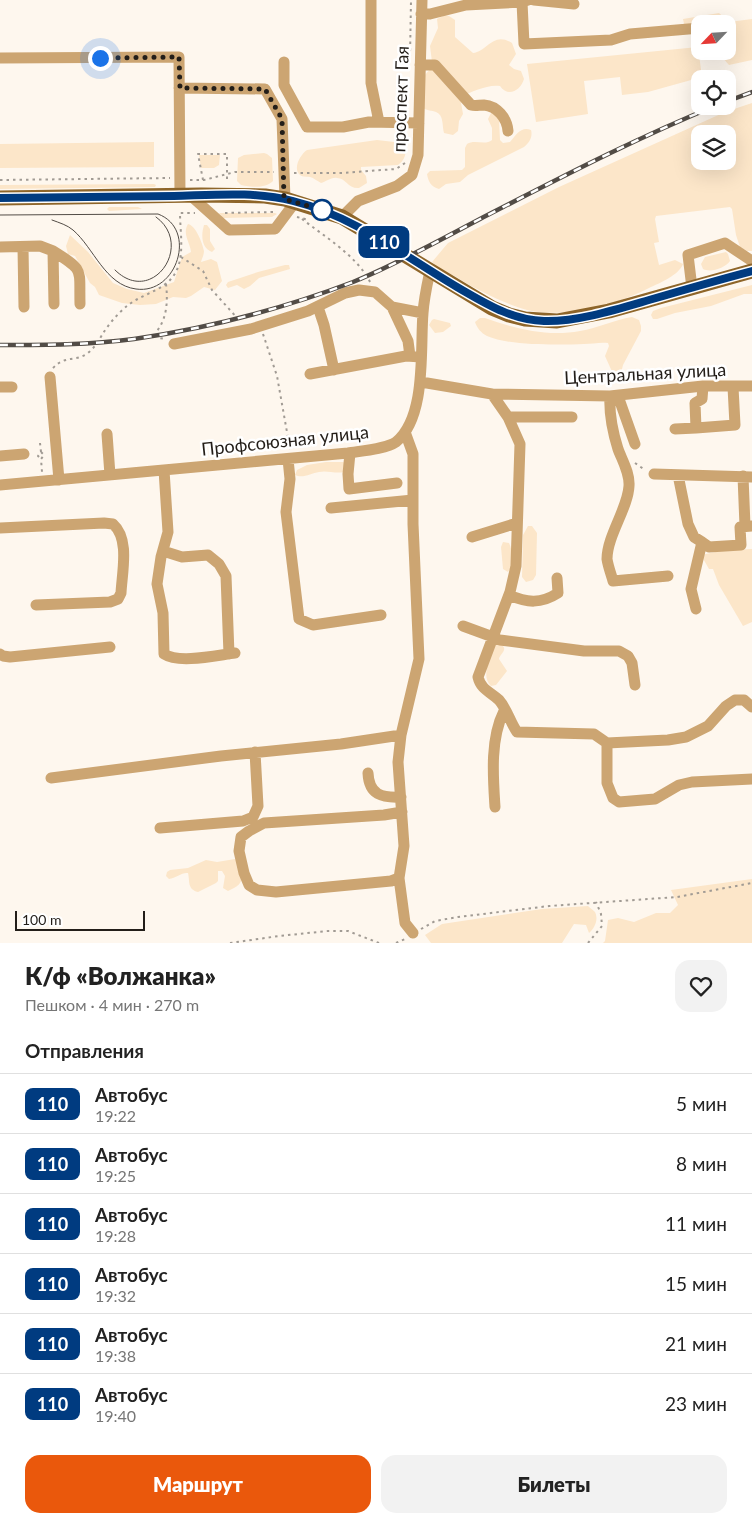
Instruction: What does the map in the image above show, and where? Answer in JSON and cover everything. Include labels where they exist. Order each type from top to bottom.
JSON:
[{"type":"main road","points":[[0,198],[194,192],[265,196],[290,200],[342,217],[373,234],[492,308],[509,315],[543,321],[557,321],[609,311],[752,271]]},
{"type":"street","points":[[371,0],[371,82],[379,122]]},
{"type":"street","name":"проспект Гая","points":[[342,217],[358,201],[397,186],[412,175],[418,155],[422,0]]},
{"type":"street","points":[[534,0],[574,4]]},
{"type":"street","points":[[421,14],[430,14],[466,5],[525,1],[524,44],[611,40],[630,34],[691,29]]},
{"type":"street","points":[[0,58],[179,57],[180,178],[194,192],[210,213],[229,230],[275,229],[286,214],[290,200],[282,119],[265,89],[180,88]]},
{"type":"street","points":[[284,62],[284,85],[308,128],[342,127],[369,122],[419,123]]},
{"type":"street","points":[[420,65],[435,65],[471,105],[485,105],[501,114],[508,124],[508,131]]},
{"type":"street","points":[[692,288],[688,256],[725,243],[752,261]]},
{"type":"street","points":[[23,246],[24,307]]},
{"type":"street","points":[[0,247],[40,246],[53,250],[76,265],[80,271],[80,304]]},
{"type":"street","points":[[53,250],[54,304]]},
{"type":"street","points":[[415,357],[430,271]]},
{"type":"street","points":[[174,344],[255,328],[318,307],[352,291],[360,290],[375,292],[392,307],[415,357],[420,382],[415,409],[405,432],[413,454],[419,659],[401,735],[398,762],[404,846],[399,878],[405,923],[413,933]]},
{"type":"street","points":[[318,307],[334,370]]},
{"type":"street","points":[[392,307],[423,313]]},
{"type":"street","points":[[310,374],[406,356],[415,357]]},
{"type":"street","points":[[50,377],[58,480]]},
{"type":"street","name":"Центральная улица","points":[[420,382],[492,394],[614,396],[703,386],[752,386]]},
{"type":"street","points":[[0,387],[12,386]]},
{"type":"street","points":[[695,402],[702,399],[703,386]]},
{"type":"street","points":[[675,429],[735,425],[733,387]]},
{"type":"street","points":[[684,388],[687,396],[695,402]]},
{"type":"street","points":[[492,394],[508,417],[520,444],[516,566],[509,595],[478,677],[480,684],[497,699],[517,732],[594,734],[607,743],[668,740],[686,737],[708,726],[734,700],[744,700],[752,707]]},
{"type":"street","points":[[614,396],[635,444]]},
{"type":"street","points":[[614,396],[609,407],[617,446],[630,485],[607,558],[613,581],[668,576]]},
{"type":"street","points":[[695,402],[696,428]]},
{"type":"street","points":[[508,417],[572,417]]},
{"type":"street","name":"Профсоюзная улица","points":[[0,485],[350,453],[395,443],[405,432]]},
{"type":"street","points":[[107,434],[110,475]]},
{"type":"street","points":[[350,453],[349,489],[397,484]]},
{"type":"street","points":[[0,456],[24,454]]},
{"type":"street","points":[[290,458],[290,479],[286,512],[299,619],[313,625],[381,615]]},
{"type":"street","points":[[163,551],[182,557],[208,555],[219,564],[226,576],[232,654],[186,659],[169,658],[164,654],[163,613],[157,584],[163,551],[168,532],[164,470]]},
{"type":"street","points":[[654,474],[747,477],[748,526],[740,527],[741,545],[708,547],[694,537],[688,524],[678,475]]},
{"type":"street","points":[[331,508],[413,500]]},
{"type":"street","points":[[0,528],[104,523],[113,524],[122,535],[124,545],[121,593],[118,599],[110,602],[36,605]]},
{"type":"street","points":[[472,537],[517,523]]},
{"type":"street","points":[[696,609],[691,589],[702,542]]},
{"type":"street","points":[[509,595],[524,601],[546,601],[558,593],[557,578]]},
{"type":"street","points":[[463,626],[500,640],[584,651],[619,651],[628,656],[632,663],[635,685]]},
{"type":"street","points":[[0,654],[10,657],[110,647]]},
{"type":"street","points":[[494,807],[493,766],[499,721],[504,711]]},
{"type":"street","points":[[51,778],[401,735]]},
{"type":"street","points":[[607,743],[607,783],[613,798],[619,802],[655,800],[680,785],[692,782],[752,779]]},
{"type":"street","points":[[160,828],[243,821],[253,816],[258,806],[255,752]]},
{"type":"street","points":[[368,774],[368,784],[373,792],[384,796],[401,797]]},
{"type":"street","points":[[399,878],[391,881],[276,892],[257,890],[249,885],[239,852],[241,836],[264,823],[384,815],[402,812]]},
{"type":"path","points":[[194,192],[198,154],[227,154],[227,174]]},
{"type":"path","points":[[0,180],[180,178]]},
{"type":"path","points":[[50,377],[53,367],[59,361],[85,356],[128,306],[166,284],[176,273],[181,257],[180,213],[277,212],[314,221]]},
{"type":"path","points":[[300,218],[364,271],[375,292]]},
{"type":"path","points":[[181,257],[203,271],[212,290],[240,322],[255,328],[266,340],[277,376],[290,458]]},
{"type":"path","points":[[166,284],[167,307],[164,323],[157,331],[157,335],[158,338],[168,339],[174,344]]},
{"type":"path","points":[[40,443],[41,452],[44,455],[41,459],[43,481]]},
{"type":"path","points":[[413,933],[435,921],[458,917],[596,902],[677,897],[752,883]]},
{"type":"path","points":[[588,943],[602,926],[601,914],[596,902]]},
{"type":"path","points":[[230,943],[289,935],[348,931],[379,943]]},
{"type":"shaded area","points":[[445,15],[455,20],[455,37],[473,53],[478,52],[495,40],[500,39],[512,43],[516,54],[509,65],[521,71],[524,79],[514,91],[507,92],[500,86],[490,86],[460,97],[463,114],[459,121],[458,131],[453,135],[444,133],[442,118],[439,113],[423,108],[425,75],[431,68],[432,62],[430,46],[438,28],[437,19]]},
{"type":"shaded area","points":[[691,18],[691,26],[685,28],[683,19]]},
{"type":"shaded area","points":[[752,19],[752,60],[729,65],[725,60],[736,60],[736,21]]},
{"type":"shaded area","points":[[691,48],[691,60],[700,60],[701,70],[691,70],[691,80],[648,92],[622,95],[620,77],[584,81],[588,114],[536,122],[527,64]]},
{"type":"shaded area","points":[[752,103],[752,251],[747,251],[740,247],[730,207],[656,216],[659,242],[654,243],[659,265],[675,260],[683,264],[678,272],[658,284],[621,300],[590,309],[557,313],[527,310],[511,305],[475,288],[442,270],[432,262],[448,243],[559,187],[691,127],[691,170],[736,170],[736,125],[696,125],[718,115],[736,115],[736,108]]},
{"type":"shaded area","points":[[491,113],[495,113],[499,119],[500,140],[503,143],[510,142],[519,132],[527,129],[531,130],[531,137],[527,144],[468,175],[460,182],[446,184],[439,189],[434,187],[427,177],[430,171],[462,170],[465,167],[465,148],[467,144],[489,142],[492,140],[492,128],[488,119]]},
{"type":"shaded area","points":[[377,140],[405,144],[405,156],[398,165],[361,167],[366,176],[367,183],[359,188],[352,187],[340,178],[333,178],[321,183],[311,177],[301,176],[297,171],[298,161],[307,150]]},
{"type":"shaded area","points":[[154,142],[154,167],[0,168],[0,144]]},
{"type":"shaded area","points":[[264,153],[272,158],[273,181],[262,186],[241,185],[237,181],[238,158],[244,155]]},
{"type":"shaded area","points":[[199,155],[220,155],[219,165],[214,168],[201,168]]},
{"type":"shaded area","points":[[0,185],[156,185],[155,187],[0,189]]},
{"type":"shaded area","points":[[109,207],[138,207],[142,209],[109,211],[107,209]]},
{"type":"shaded area","points":[[219,213],[277,214],[272,217],[223,218]]},
{"type":"shaded area","points":[[188,224],[196,231],[202,243],[204,251],[201,262],[211,259],[217,262],[222,281],[215,290],[204,287],[186,298],[173,297],[156,304],[122,303],[99,295],[75,256],[68,254],[66,246],[70,235],[88,252],[113,283],[144,293],[174,282],[182,257],[191,252],[186,235]]},
{"type":"shaded area","points":[[204,225],[207,225],[210,229],[210,241],[215,249],[212,252],[206,248],[203,241]]},
{"type":"shaded area","points":[[726,252],[730,261],[725,266],[714,270],[703,269],[701,264],[705,257]]},
{"type":"shaded area","points":[[289,265],[290,269],[259,278],[244,289],[237,285],[228,288],[226,285],[228,282]]},
{"type":"shaded area","points":[[752,285],[752,294],[744,294],[711,306],[675,313],[657,319],[653,319],[651,315],[653,311],[661,308]]},
{"type":"shaded area","points":[[632,317],[639,320],[641,331],[623,365],[621,373],[617,377],[614,376],[605,356],[609,346],[608,343],[549,345],[508,342],[485,335],[475,322],[480,318],[485,318],[520,329],[568,333],[587,330]]},
{"type":"shaded area","points":[[434,319],[450,323],[451,326],[443,332],[435,333],[429,325]]},
{"type":"shaded area","points":[[326,462],[345,463],[344,472],[322,472],[304,476],[295,475],[297,470],[307,465]]},
{"type":"shaded area","points":[[528,526],[532,526],[537,533],[536,575],[533,580],[526,582],[522,577],[523,535]]},
{"type":"shaded area","points":[[503,542],[509,543],[511,550],[512,562],[508,572],[503,569],[501,547]]},
{"type":"shaded area","points":[[752,549],[752,622],[743,626],[719,585],[713,569],[709,569],[701,555],[725,550]]},
{"type":"shaded area","points":[[495,645],[502,645],[504,647],[499,659],[507,671],[496,685],[491,686],[486,677],[486,672]]},
{"type":"shaded area","points":[[235,859],[242,879],[238,885],[228,891],[223,888],[225,876],[222,871],[218,871],[218,881],[216,883],[198,892],[192,889],[188,873],[183,873],[169,879],[166,876],[170,870],[188,868],[206,860],[217,862]]},
{"type":"shaded area","points":[[752,879],[752,943],[603,943],[605,941],[608,920],[618,918],[634,922],[656,913],[670,913],[678,905],[671,890]]},
{"type":"shaded area","points":[[588,906],[596,915],[593,929],[589,933],[586,925],[574,924],[562,943],[431,943],[425,935],[442,924],[542,909]]},
{"type":"tram line","points":[[0,215],[158,214],[170,222],[177,233],[179,246],[177,259],[172,272],[162,282],[150,288],[136,289],[125,286],[108,273],[73,230],[66,225],[52,220]]},
{"type":"tram line","points":[[115,270],[129,279],[142,281],[155,277],[164,268],[170,256],[171,242],[167,229],[156,217]]},
{"type":"railway","points":[[736,98],[752,92]]},
{"type":"railway","points":[[0,345],[84,344],[134,339],[218,323],[299,301],[386,268],[596,160],[694,115]]},
{"type":"bus line","name":"110","points":[[0,198],[201,195],[273,196],[296,201],[342,217],[373,234],[407,257],[492,308],[509,315],[543,321],[557,321],[609,311],[752,271]]},
{"type":"route","points":[[100,58],[179,57],[180,88],[265,89],[282,119],[284,199],[322,210]]}]
